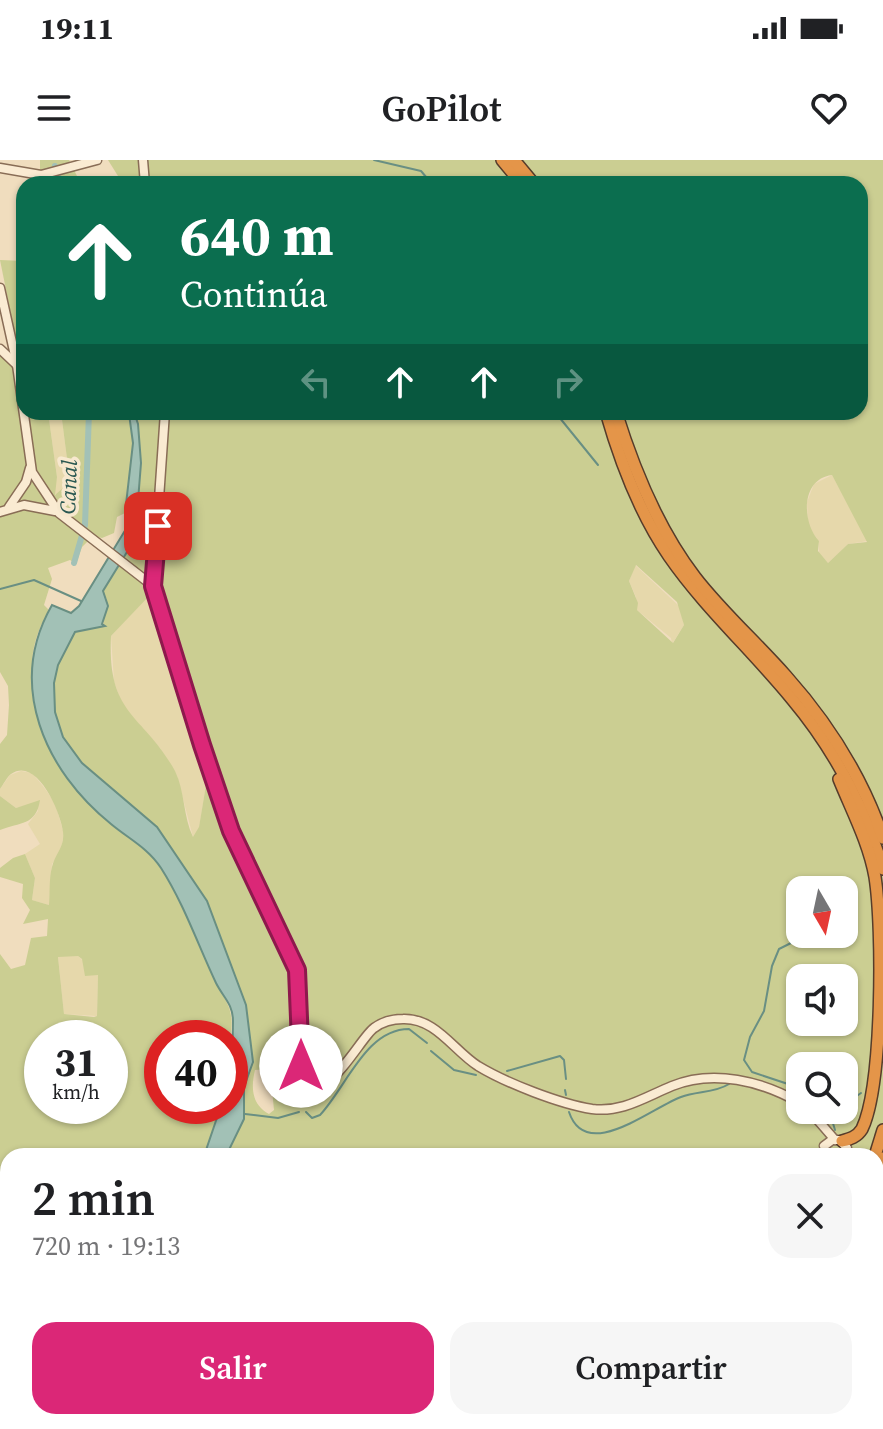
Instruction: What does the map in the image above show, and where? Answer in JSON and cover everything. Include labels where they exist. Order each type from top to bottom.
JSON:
[{"type":"highway","points":[[502,160],[515,176]]},
{"type":"highway","points":[[514,160],[527,176]]},
{"type":"highway","points":[[609,420],[634,489],[667,553],[697,594],[793,699],[824,741],[851,789],[883,869]]},
{"type":"highway","points":[[619,420],[643,486],[677,551],[696,579],[805,699],[853,771],[883,824]]},
{"type":"highway","points":[[824,741],[860,829],[875,877],[882,946],[872,1087],[862,1128],[854,1138],[838,1140]]},
{"type":"highway","points":[[853,771],[883,838]]},
{"type":"street","points":[[0,165],[46,175],[97,160]]},
{"type":"street","points":[[0,288],[16,359]]},
{"type":"street","points":[[0,338],[12,336]]},
{"type":"street","points":[[0,348],[14,347]]},
{"type":"street","points":[[0,348],[16,364]]},
{"type":"street","points":[[24,420],[30,463],[38,482],[59,513],[151,585]]},
{"type":"street","points":[[164,420],[151,585],[231,831],[297,970],[301,1066],[308,1080],[319,1085],[331,1082],[375,1027],[404,1019],[426,1024],[438,1031],[486,1070],[579,1106],[619,1109],[682,1082],[708,1077],[754,1084],[786,1097]]},
{"type":"street","points":[[4,510],[26,482],[30,463]]},
{"type":"street","points":[[26,482],[38,482]]},
{"type":"street","points":[[18,494],[24,505]]},
{"type":"street","points":[[38,506],[45,494]]},
{"type":"street","points":[[4,510],[24,505],[59,513]]},
{"type":"street","points":[[820,1125],[842,1148]]},
{"type":"street","points":[[820,1125],[823,1148]]},
{"type":"street","points":[[827,1148],[838,1140]]},
{"type":"shaded area","points":[[49,420],[62,420],[70,482],[57,495],[53,492],[57,477]]},
{"type":"shaded area","points":[[832,475],[868,541],[848,544],[828,563],[819,553],[819,541],[808,527],[807,502],[814,484]]},
{"type":"shaded area","points":[[635,565],[680,607],[684,625],[672,644],[671,638],[637,610],[636,597],[629,581]]},
{"type":"shaded area","points":[[150,594],[206,785],[198,834],[193,837],[177,776],[160,748],[122,705],[114,681],[111,636]]},
{"type":"shaded area","points":[[21,771],[32,773],[55,803],[64,834],[61,851],[52,864],[49,905],[32,900],[35,878],[25,854],[40,844],[28,824],[38,811],[35,803],[16,808],[0,796],[0,789],[10,775]]},
{"type":"shaded area","points":[[58,956],[78,956],[98,975],[97,1016],[64,1014]]},
{"type":"green space","points":[[40,160],[69,160],[77,176],[40,176]]},
{"type":"green space","points":[[108,160],[883,160],[883,1148],[230,1148],[242,1124],[248,1124],[248,1074],[253,1057],[248,1020],[244,1020],[231,966],[207,901],[157,827],[82,763],[63,737],[55,712],[54,683],[58,665],[75,632],[103,626],[107,600],[103,592],[135,539],[141,463],[137,420],[868,420],[868,176],[118,176]],"holes":[[[832,475],[867,542],[848,544],[828,563],[818,551],[819,541],[809,524],[807,513],[809,493],[814,484]],[[636,565],[677,602],[684,625],[673,643],[637,610],[638,603],[629,581]],[[150,595],[206,785],[199,827],[193,837],[175,771],[121,699],[111,663],[111,636]],[[270,1069],[274,1110],[269,1114],[259,1105],[253,1089],[255,1070]]]},
{"type":"green space","points":[[0,260],[16,261],[16,339]]},
{"type":"green space","points":[[0,353],[14,369],[16,420],[21,420],[26,460],[35,459],[29,420],[49,420],[57,477],[55,495],[70,482],[62,420],[130,420],[133,443],[125,513],[117,517],[114,533],[102,538],[93,536],[82,547],[76,564],[70,560],[48,568],[52,579],[44,605],[49,610],[33,650],[32,669],[39,704],[89,801],[137,842],[168,879],[228,1005],[231,1020],[144,1020],[144,1124],[215,1124],[207,1148],[0,1148],[0,954],[11,969],[25,965],[31,938],[47,936],[48,919],[23,924],[30,910],[22,898],[23,884],[0,877],[0,868],[25,854],[35,878],[32,900],[49,905],[51,871],[63,837],[53,801],[38,779],[21,771],[11,774],[0,789],[0,744],[7,735],[8,686],[0,672]],"holes":[[[78,956],[82,959],[85,976],[98,975],[97,1016],[64,1014],[58,957]]]},
{"type":"green space","points":[[0,796],[16,808],[40,800],[31,819],[0,830]]},
{"type":"water","points":[[130,420],[137,420],[141,463],[135,539],[103,591],[108,606],[102,624],[105,626],[75,632],[58,665],[54,683],[55,712],[63,737],[82,763],[157,827],[207,901],[246,1005],[248,1020],[233,1020],[229,1005],[184,910],[161,868],[144,849],[88,803],[67,779],[51,753],[40,725],[33,695],[33,666],[39,635],[52,605],[71,613],[79,606],[129,524],[125,513],[133,443]]},
{"type":"water","points":[[248,1021],[253,1062],[248,1076]]},
{"type":"water","points":[[215,1124],[242,1124],[230,1148],[207,1148]]},
{"type":"waterway","points":[[374,160],[421,171],[425,176]]},
{"type":"waterway","name":"Canal","points":[[55,166],[58,176]]},
{"type":"waterway","name":"Canal","points":[[74,563],[85,525],[89,420]]},
{"type":"waterway","points":[[561,420],[598,465]]},
{"type":"waterway","points":[[0,589],[34,580],[81,601]]},
{"type":"waterway","points":[[786,946],[779,949],[772,966],[764,1011],[750,1037],[744,1060],[752,1072],[786,1083]]},
{"type":"waterway","points":[[306,1112],[312,1118],[320,1115],[358,1061],[381,1038],[409,1029],[427,1043]]},
{"type":"waterway","points":[[431,1051],[454,1070],[476,1075]]},
{"type":"waterway","points":[[507,1071],[560,1056],[564,1060],[566,1079]]},
{"type":"waterway","points":[[569,1112],[577,1126],[589,1133],[604,1133],[681,1097],[729,1084]]},
{"type":"waterway","points":[[565,1090],[566,1095]]},
{"type":"waterway","points":[[248,1114],[278,1118],[299,1112]]},
{"type":"waterway","points":[[833,1124],[835,1130]]},
{"type":"route","points":[[158,526],[153,586],[202,745],[231,831],[262,890],[300,981],[301,1066]]}]
